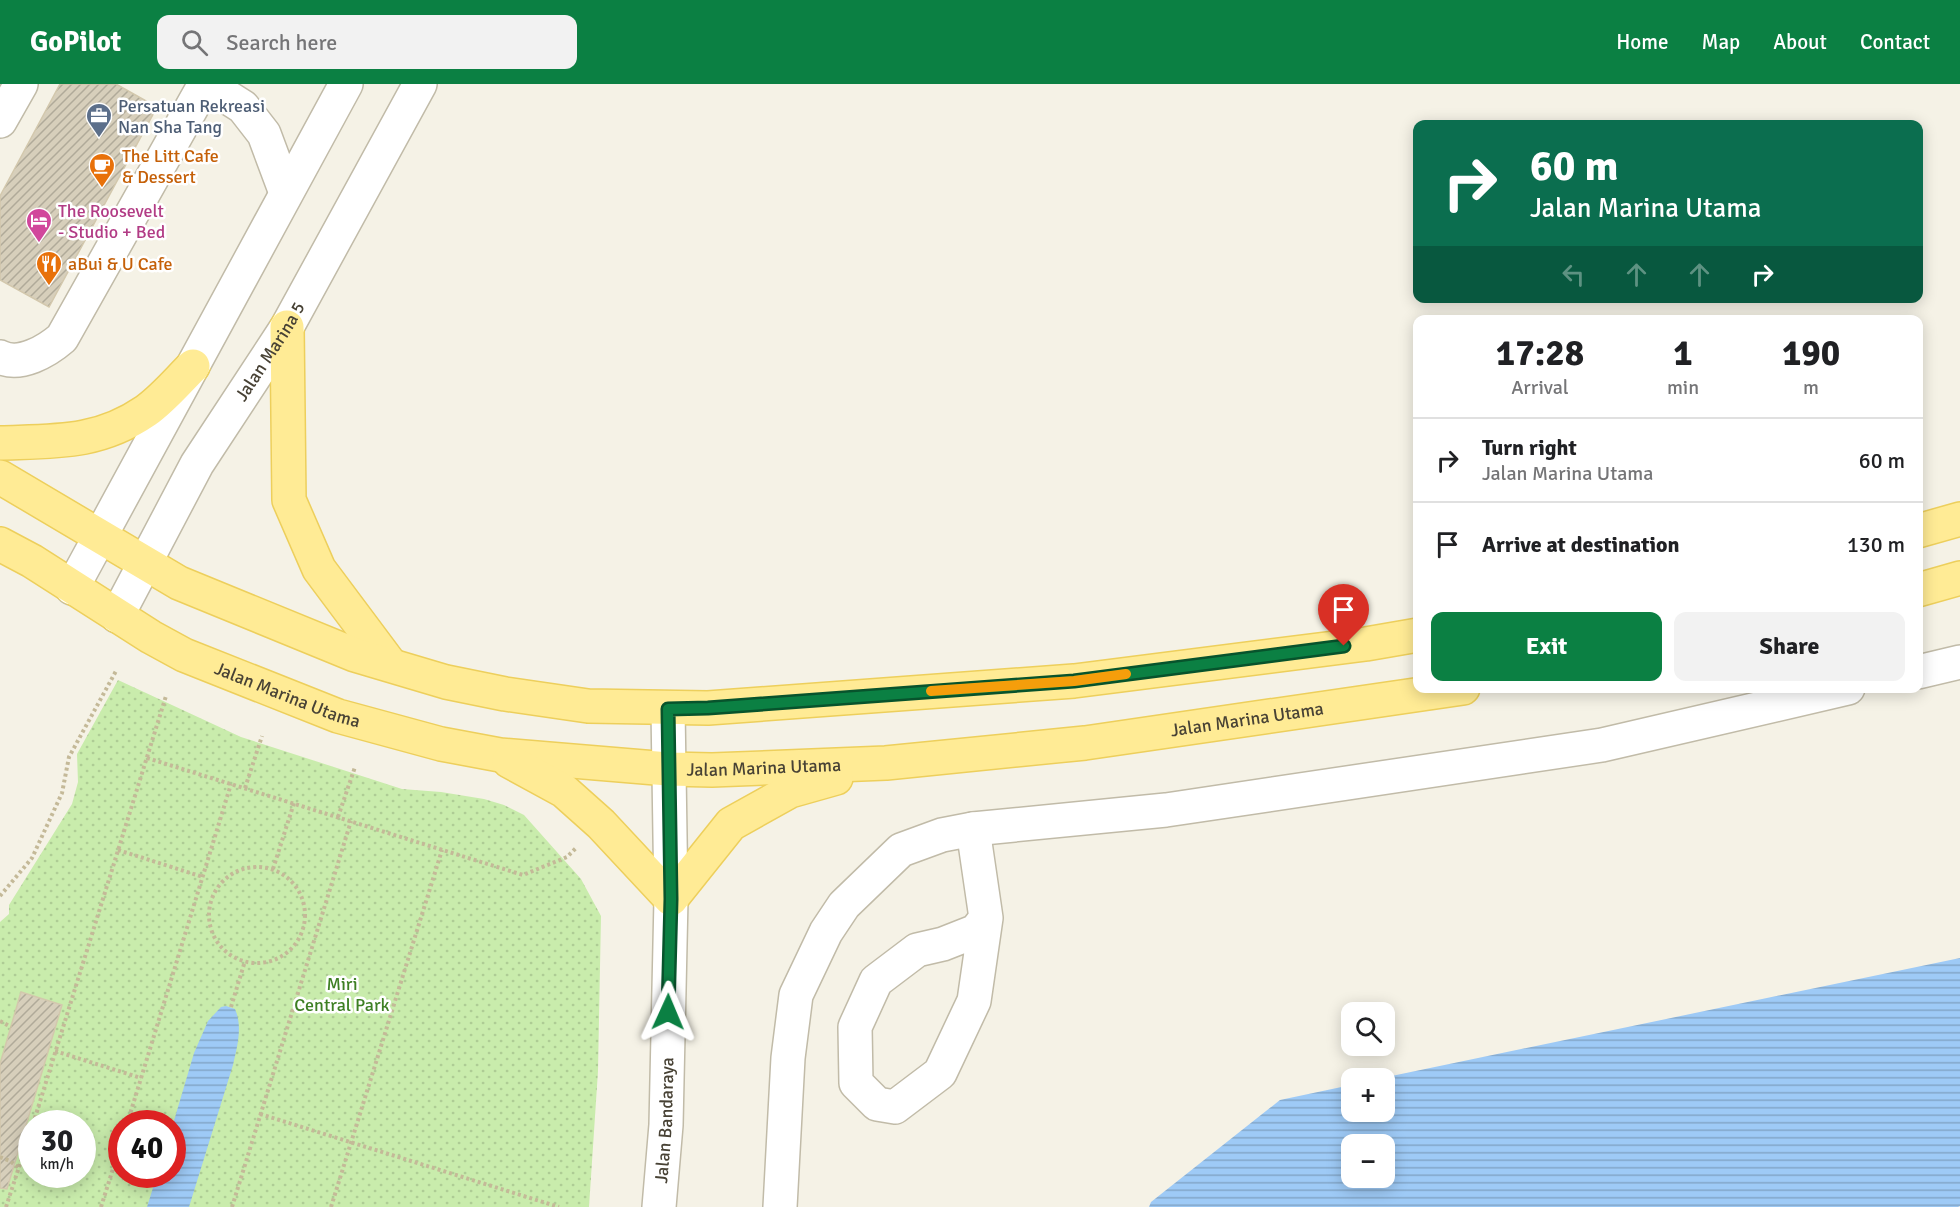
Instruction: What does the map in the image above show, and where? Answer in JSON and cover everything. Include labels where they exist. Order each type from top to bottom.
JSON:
[{"type":"main road","points":[[287,327],[289,500],[319,569],[390,664]]},
{"type":"main road","points":[[0,443],[74,440],[103,433],[147,411],[193,366]]},
{"type":"main road","points":[[0,477],[179,583],[355,655],[446,682],[505,694],[588,706],[708,708],[1074,681],[1366,644],[1413,635]]},
{"type":"main road","points":[[1923,530],[1960,519]]},
{"type":"main road","name":"Jalan Marina Utama","points":[[0,544],[184,655],[338,716],[441,744],[500,755],[668,769],[747,770],[885,763],[1085,744],[1429,693]]},
{"type":"main road","points":[[1923,589],[1960,578]]},
{"type":"main road","points":[[500,755],[564,791],[601,824],[671,899],[731,824],[790,791],[885,763]]},
{"type":"street","points":[[0,121],[21,84]]},
{"type":"street","points":[[0,357],[7,360],[28,357],[49,349],[62,338],[206,84],[243,107],[264,134],[286,193]]},
{"type":"street","points":[[72,588],[346,84]]},
{"type":"street","name":"Jalan Marina 5","points":[[117,616],[197,464],[287,327],[420,84]]},
{"type":"street","points":[[1923,671],[1960,662]]},
{"type":"street","points":[[780,1207],[788,1058],[796,995],[826,932],[844,905],[901,850],[942,835],[973,829],[1166,810],[1602,745],[1826,693]]},
{"type":"street","name":"Jalan Bandaraya","points":[[659,1207],[666,1125],[671,899],[668,709]]},
{"type":"street","points":[[973,829],[986,918],[974,1001],[940,1073],[896,1107],[877,1104],[856,1083],[855,1027],[876,981],[917,950],[943,944],[976,931],[986,918]]},
{"type":"path","points":[[0,896],[32,858],[62,793],[69,757],[116,671]]},
{"type":"path","points":[[37,1110],[166,696]]},
{"type":"path","points":[[245,788],[262,736]]},
{"type":"path","points":[[147,758],[523,875],[567,857],[601,824]]},
{"type":"path","points":[[338,818],[355,767]]},
{"type":"path","points":[[131,1110],[231,784]]},
{"type":"path","points":[[273,870],[294,804]]},
{"type":"path","points":[[232,1207],[351,821]]},
{"type":"path","points":[[118,850],[203,877]]},
{"type":"path","points":[[331,1207],[442,850]]},
{"type":"path","points":[[261,867],[273,870],[288,878],[298,890],[304,905],[302,930],[289,951],[275,959],[259,963],[245,961],[228,953],[217,940],[211,927],[209,911],[213,897],[220,884],[232,874],[246,868],[261,867]]},
{"type":"path","points":[[231,1006],[245,961]]},
{"type":"path","points":[[0,1021],[11,1027]]},
{"type":"path","points":[[55,1051],[141,1078]]},
{"type":"path","points":[[260,1114],[559,1207]]},
{"type":"path","points":[[0,1157],[18,1167]]},
{"type":"path","points":[[6,1207],[18,1171]]},
{"type":"path","points":[[101,1207],[108,1185]]},
{"type":"green space","name":"Miri Central Park","points":[[118,680],[241,737],[402,789],[484,799],[504,805],[524,815],[581,879],[601,916],[598,1071],[589,1207],[0,1207],[0,922],[9,914],[9,905],[72,804],[78,782],[77,754]]},
{"type":"water","points":[[1960,958],[1960,1206],[1958,1207],[1149,1207],[1151,1202],[1280,1100],[1341,1087],[1341,1122],[1395,1122],[1395,1075]]},
{"type":"water","points":[[221,1007],[235,1009],[239,1023],[238,1044],[189,1207],[147,1207],[153,1188],[186,1188],[186,1110],[177,1110],[194,1053],[208,1021]]},
{"type":"building","points":[[60,84],[116,84],[157,107],[49,307],[0,280],[0,196]]},
{"type":"building","points":[[21,992],[62,1005],[31,1110],[18,1110],[18,1152],[7,1189],[0,1188],[0,1064]]},
{"type":"slow traffic","points":[[931,691],[1074,681],[1126,674]]},
{"type":"place","name":"Persatuan Rekreasi Nan Sha Tang","points":[[99,139]]},
{"type":"place","name":"The Litt Cafe & Dessert","points":[[102,189]]},
{"type":"place","name":"The Roosevelt - Studio + Bed","points":[[39,244]]},
{"type":"place","name":"aBui & U Cafe","points":[[49,287]]},
{"type":"route","points":[[668,1012],[671,899],[668,709],[1074,681],[1344,646]]}]
